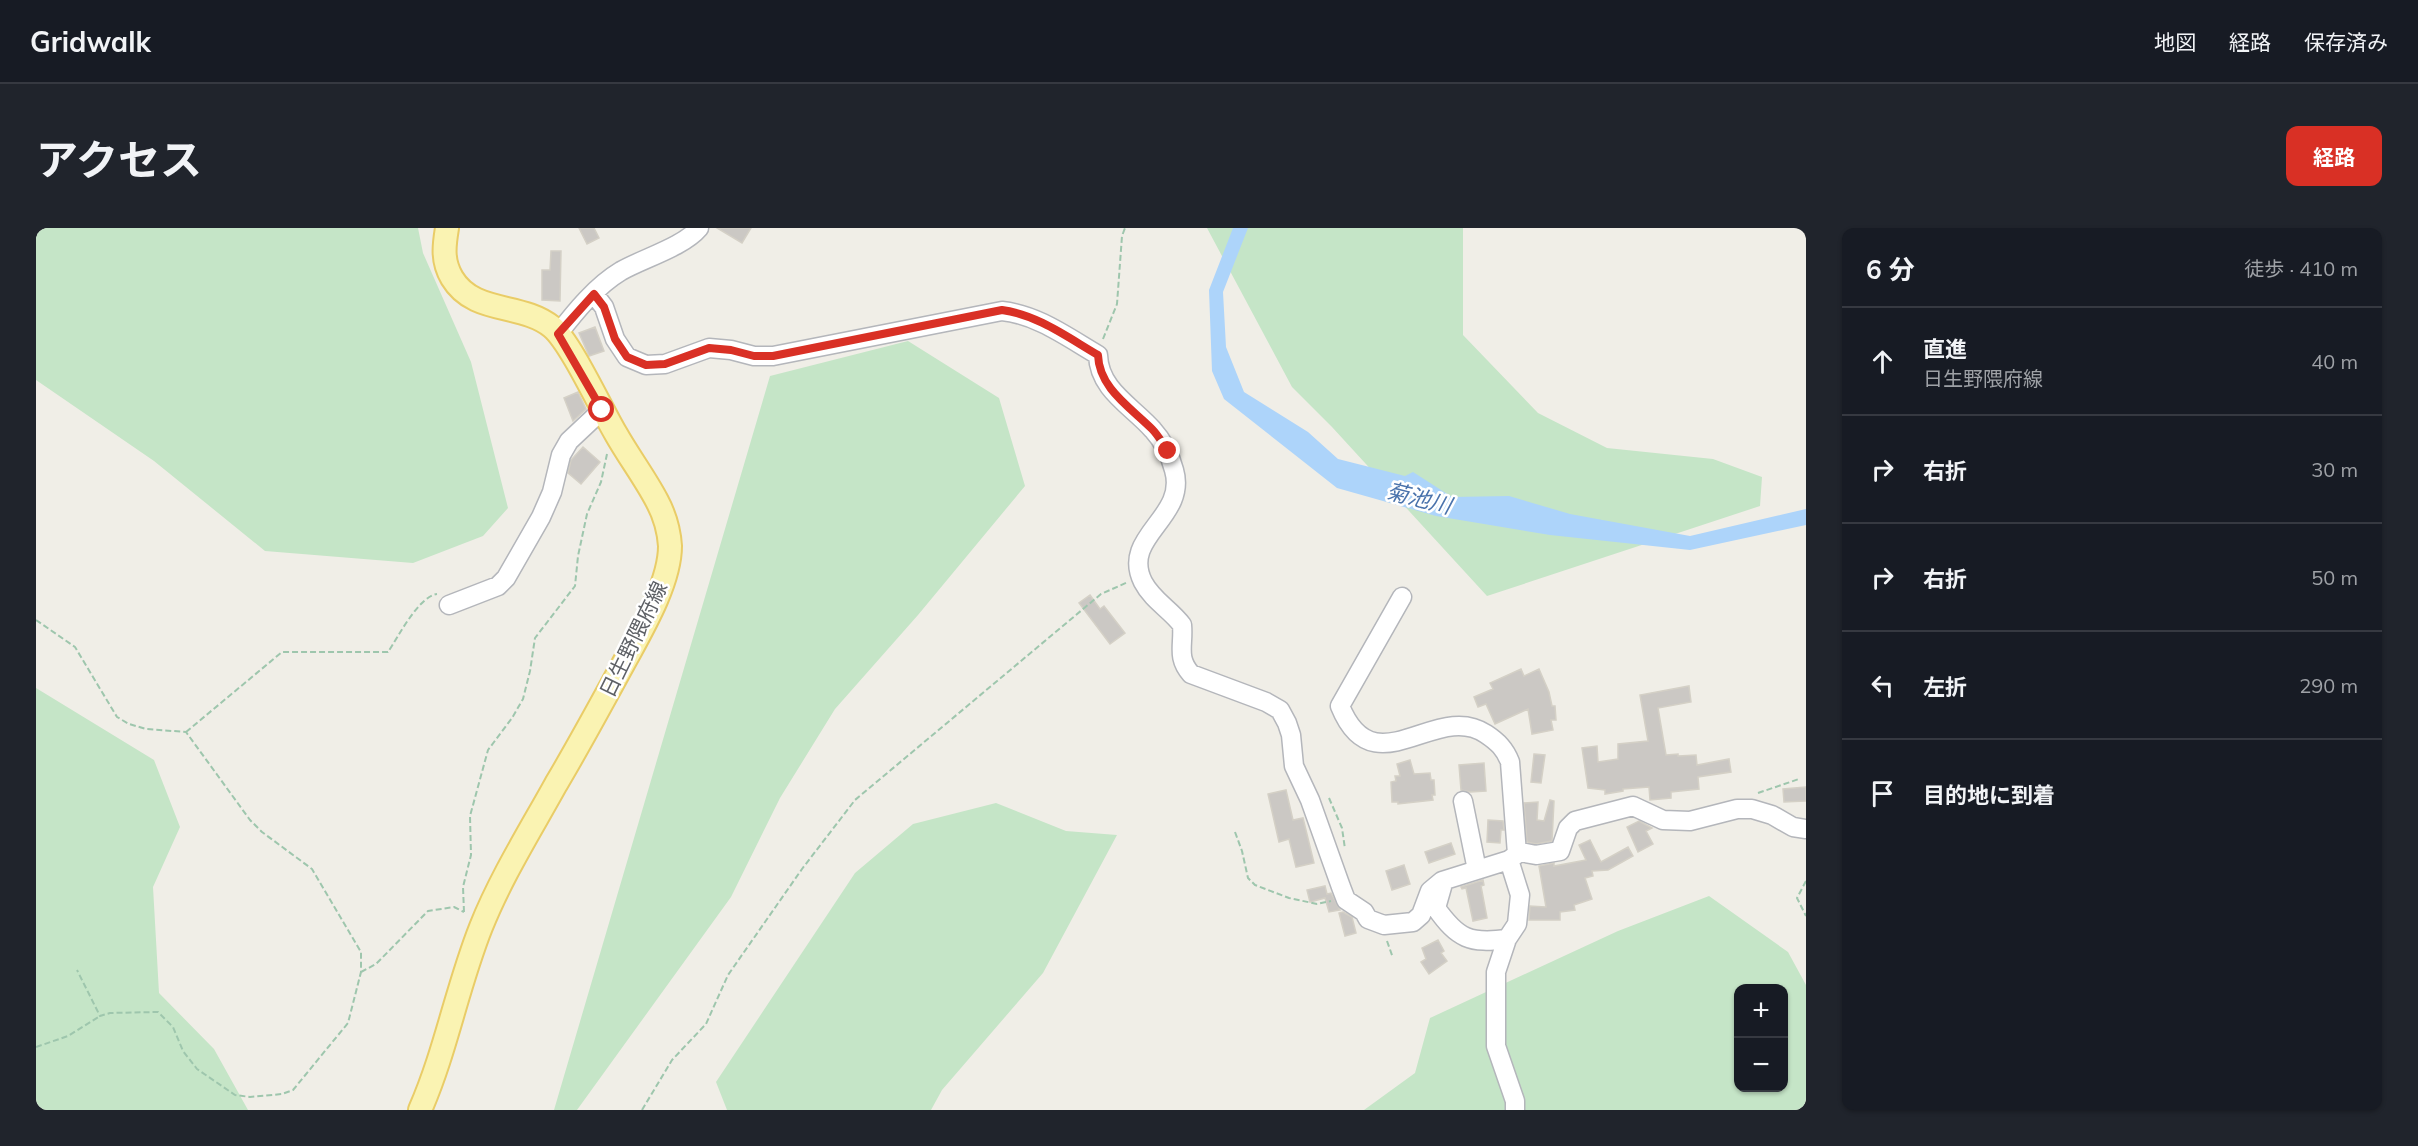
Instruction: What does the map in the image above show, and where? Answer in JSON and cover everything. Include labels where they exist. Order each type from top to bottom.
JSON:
[{"type":"main road","name":"日生野隈府線","points":[[420,1110],[439,1061],[480,928],[515,858],[642,630],[665,577],[670,546],[666,524],[657,501],[558,334],[534,317],[485,305],[466,296],[454,283],[445,266],[444,245],[447,228]]},
{"type":"street","points":[[558,334],[594,294],[618,273],[685,240],[699,228]]},
{"type":"street","points":[[594,294],[604,307],[615,339],[627,357],[646,365],[665,364],[709,348],[731,350],[754,356],[773,356],[1002,310],[1037,319],[1098,355],[1099,367],[1107,385],[1153,430],[1168,451],[1175,474],[1173,495],[1166,516],[1145,538],[1139,550],[1137,563],[1143,582],[1163,609],[1172,612],[1182,625],[1182,658],[1184,666],[1191,674],[1266,702],[1280,711],[1291,735],[1294,766],[1310,800],[1345,897],[1364,912],[1368,919],[1384,926],[1413,922],[1421,915],[1430,891],[1444,880],[1513,857],[1520,852],[1536,855],[1560,851],[1568,828],[1575,821],[1633,806],[1663,820],[1690,821],[1737,809],[1752,809],[1806,829]]},
{"type":"street","points":[[449,605],[469,595],[498,586],[506,578],[541,517],[552,492],[561,455],[569,441],[602,410]]},
{"type":"street","points":[[1402,597],[1340,706],[1346,723],[1359,736],[1374,743],[1387,744],[1442,728],[1464,726],[1480,729],[1505,749],[1510,762],[1513,857],[1520,895],[1517,924],[1507,939],[1496,972],[1496,1046],[1515,1101],[1515,1110]]},
{"type":"street","points":[[1463,801],[1477,870]]},
{"type":"street","points":[[1444,880],[1436,908],[1446,922],[1471,940],[1507,939]]},
{"type":"path","points":[[1098,355],[1117,304],[1122,236],[1125,228]]},
{"type":"path","points":[[464,912],[463,887],[471,855],[470,816],[488,750],[523,699],[535,638],[574,586],[586,514],[601,482],[606,455],[621,443]]},
{"type":"path","points":[[642,1110],[672,1060],[706,1024],[728,975],[802,869],[855,800],[1101,594],[1126,582],[1143,582]]},
{"type":"path","points":[[36,620],[75,647],[117,717],[129,724],[146,729],[186,732],[282,652],[388,652],[420,604],[432,594],[459,592],[469,595]]},
{"type":"path","points":[[36,1047],[68,1036],[100,1016],[110,1013],[158,1012],[173,1028],[183,1052],[197,1069],[236,1095],[282,1094],[293,1090],[348,1023],[361,972],[361,952],[312,869],[262,832],[250,820],[186,732]]},
{"type":"path","points":[[1329,798],[1342,828],[1345,850]]},
{"type":"path","points":[[1235,832],[1248,878],[1255,885],[1289,898],[1317,904],[1345,897]]},
{"type":"path","points":[[1806,881],[1797,897],[1806,916]]},
{"type":"path","points":[[361,972],[376,964],[428,911],[454,907],[464,912],[480,928]]},
{"type":"path","points":[[1384,926],[1393,958]]},
{"type":"path","points":[[77,970],[100,1016]]},
{"type":"green space","points":[[36,228],[418,228],[423,253],[471,362],[508,508],[483,536],[413,563],[265,551],[154,461],[36,380]]},
{"type":"green space","points":[[1207,228],[1463,228],[1463,335],[1538,413],[1607,448],[1713,459],[1762,477],[1760,506],[1487,596],[1332,427],[1292,387]]},
{"type":"green space","points":[[908,341],[999,398],[1025,486],[918,615],[835,709],[780,798],[731,897],[577,1110],[554,1110],[770,376]]},
{"type":"green space","points":[[36,688],[154,760],[180,827],[153,887],[159,993],[214,1049],[248,1110],[36,1110]]},
{"type":"green space","points":[[996,803],[1066,831],[1117,835],[1043,973],[942,1090],[931,1110],[727,1110],[716,1082],[855,873],[913,824]]},
{"type":"green space","points":[[1709,896],[1788,952],[1806,985],[1806,1110],[1364,1110],[1415,1073],[1430,1018],[1618,931]]},
{"type":"water","name":"菊池川","points":[[1233,228],[1248,228],[1223,292],[1226,347],[1244,392],[1308,432],[1338,459],[1405,476],[1413,472],[1452,497],[1509,496],[1570,514],[1690,536],[1806,509],[1806,525],[1690,550],[1550,535],[1436,516],[1337,488],[1224,399],[1212,371],[1209,290]]},
{"type":"building","points":[[579,228],[594,228],[599,238],[587,244]]},
{"type":"building","points":[[717,228],[751,228],[742,243]]},
{"type":"building","points":[[551,251],[561,251],[560,301],[542,300],[542,270],[550,270]]},
{"type":"building","points":[[595,327],[604,351],[589,356],[579,333]]},
{"type":"building","points":[[578,392],[586,409],[573,421],[564,398]]},
{"type":"building","points":[[583,447],[600,462],[581,484],[568,473],[571,460]]},
{"type":"building","points":[[1090,595],[1100,609],[1104,606],[1125,633],[1110,644],[1079,603]]},
{"type":"building","points":[[1521,669],[1524,676],[1539,669],[1549,692],[1552,706],[1555,706],[1556,720],[1551,720],[1553,730],[1532,734],[1528,709],[1495,724],[1486,704],[1478,707],[1474,697],[1493,689],[1490,683]]},
{"type":"building","points":[[1689,686],[1691,702],[1658,708],[1666,755],[1696,755],[1697,765],[1729,759],[1731,772],[1698,777],[1699,789],[1671,792],[1671,798],[1650,800],[1649,787],[1623,789],[1623,791],[1605,794],[1605,790],[1588,788],[1582,748],[1597,746],[1598,762],[1618,759],[1618,744],[1648,741],[1640,695]]},
{"type":"building","points":[[1534,754],[1545,755],[1541,783],[1531,782]]},
{"type":"building","points":[[1410,760],[1414,774],[1430,773],[1431,780],[1434,780],[1433,800],[1398,804],[1398,802],[1392,802],[1391,782],[1396,781],[1395,776],[1400,776],[1397,764]]},
{"type":"building","points":[[1484,763],[1486,791],[1461,790],[1459,765]]},
{"type":"building","points":[[1806,787],[1806,801],[1784,802],[1783,789]]},
{"type":"building","points":[[1286,790],[1293,820],[1303,818],[1314,863],[1296,867],[1289,839],[1279,842],[1268,794]]},
{"type":"building","points":[[1550,800],[1554,801],[1552,841],[1536,844],[1527,842],[1524,803],[1538,802],[1537,820],[1544,821]]},
{"type":"building","points":[[1488,820],[1503,821],[1504,830],[1501,830],[1500,843],[1487,842]]},
{"type":"building","points":[[1639,821],[1652,828],[1646,831],[1653,844],[1638,852],[1627,827]]},
{"type":"building","points":[[1590,840],[1601,862],[1628,847],[1633,856],[1608,870],[1592,871],[1593,876],[1585,878],[1592,899],[1574,905],[1575,910],[1560,912],[1560,920],[1529,920],[1530,906],[1546,907],[1539,866],[1554,863],[1554,866],[1586,860],[1579,845]]},
{"type":"building","points":[[1451,843],[1455,854],[1429,863],[1425,852]]},
{"type":"building","points":[[1404,865],[1410,884],[1392,890],[1386,871]]},
{"type":"building","points":[[1483,880],[1484,885],[1481,886],[1487,918],[1473,921],[1466,888],[1461,887]]},
{"type":"building","points":[[1325,886],[1327,894],[1331,893],[1340,910],[1329,912],[1325,898],[1310,902],[1307,890]]},
{"type":"building","points":[[1343,912],[1352,917],[1356,933],[1345,936],[1339,913]]},
{"type":"building","points":[[1438,940],[1444,951],[1441,953],[1447,961],[1429,974],[1421,962],[1426,959],[1422,948]]},
{"type":"route","points":[[602,410],[558,334],[594,294],[604,307],[615,339],[627,357],[646,365],[665,364],[709,348],[731,350],[754,356],[773,356],[1002,310],[1037,319],[1098,355],[1099,367],[1107,385],[1153,430],[1168,451]]}]
